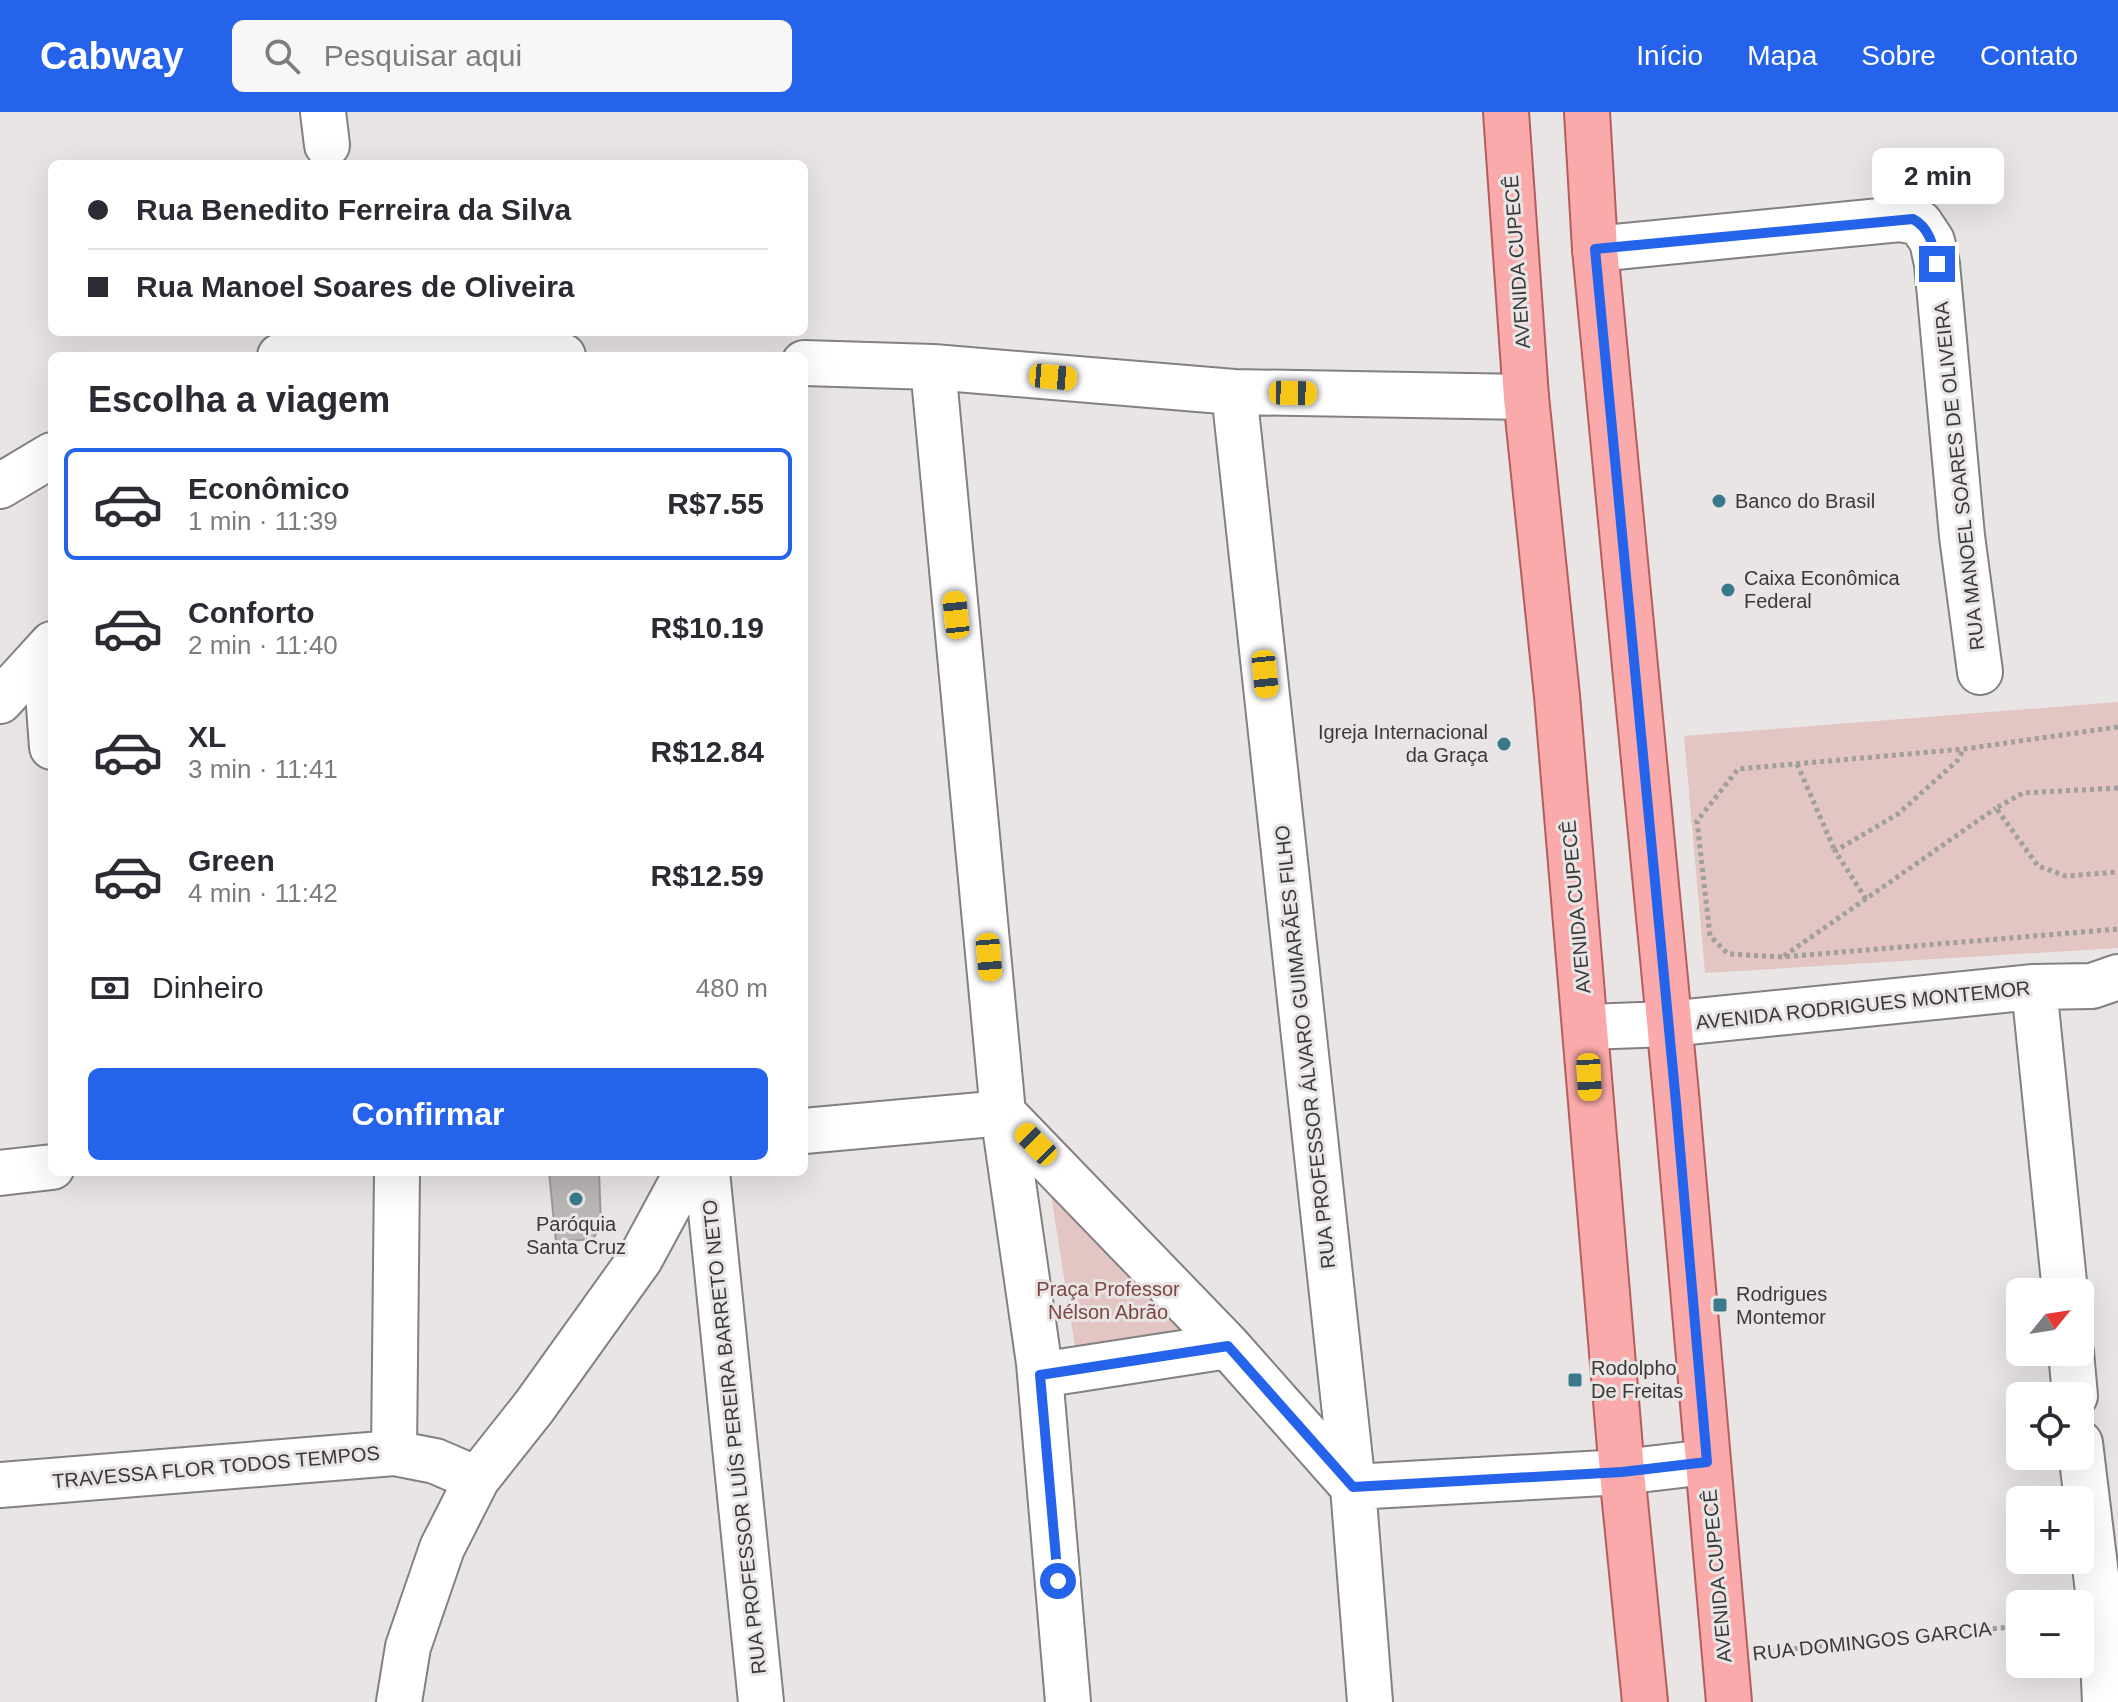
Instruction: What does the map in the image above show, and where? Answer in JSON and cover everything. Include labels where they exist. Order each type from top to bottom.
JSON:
[{"type":"main road","name":"AVENIDA CUPECÊ","points":[[1506,112],[1526,397],[1587,1027],[1622,1472],[1645,1702]]},
{"type":"main road","name":"AVENIDA CUPECÊ","points":[[1587,112],[1595,249],[1729,1702]]},
{"type":"street","name":"RUA MANOEL SOARES DE OLIVEIRA","points":[[1595,249],[1900,219],[1920,223],[1929,235],[1937,264],[1962,536],[1980,672]]},
{"type":"street","points":[[315,350],[398,352]]},
{"type":"street","points":[[808,363],[933,367],[1234,392],[1526,397]]},
{"type":"street","points":[[933,367],[1003,1113],[1040,1375],[1060,1701]]},
{"type":"street","name":"RUA PROFESSOR ÁLVARO GUIMARÃES FILHO","points":[[1234,392],[1353,1487],[1370,1702]]},
{"type":"street","points":[[0,486],[48,457]]},
{"type":"street","points":[[0,701],[48,648]]},
{"type":"street","points":[[2034,987],[2064,1278]]},
{"type":"street","name":"AVENIDA RODRIGUES MONTEMOR","points":[[1587,1027],[1668,1024],[2034,987],[2109,987]]},
{"type":"street","points":[[808,1131],[1003,1113]]},
{"type":"street","points":[[1003,1113],[1228,1346],[1353,1487],[1622,1472],[1707,1462]]},
{"type":"street","points":[[0,1173],[48,1167]]},
{"type":"street","points":[[394,1453],[397,1176]]},
{"type":"street","points":[[399,1702],[408,1647],[442,1548],[477,1479],[534,1407],[640,1259],[685,1176]]},
{"type":"street","name":"RUA PROFESSOR LUÍS PEREIRA BARRETO NETO","points":[[707,1176],[761,1702]]},
{"type":"street","points":[[1040,1375],[1228,1346]]},
{"type":"street","name":"TRAVESSA FLOR TODOS TEMPOS","points":[[0,1485],[394,1453],[435,1461],[477,1479]]},
{"type":"street","points":[[2085,1470],[2110,1617],[2105,1702]]},
{"type":"path","points":[[2118,727],[1964,749],[1738,769],[1697,821],[1710,936],[1728,954],[1782,957],[2118,929]]},
{"type":"path","points":[[1835,851],[1898,814],[1958,760],[1964,749]]},
{"type":"path","points":[[1797,764],[1835,851],[1866,899]]},
{"type":"path","points":[[1782,957],[1996,808],[2023,793],[2118,788]]},
{"type":"path","points":[[1996,808],[2038,866],[2066,876],[2118,872]]},
{"type":"path","name":"RUA DOMINGOS GARCIA","points":[[1725,1656],[2006,1627]]},
{"type":"green space","points":[[2118,702],[2118,948],[1705,973],[1684,736]]},
{"type":"green space","name":"Praça Professor Nélson Abrão","points":[[1048,1176],[1188,1329],[1075,1347]]},
{"type":"building","name":"Paróquia Santa Cruz","points":[[549,1176],[599,1176],[601,1225],[593,1239],[556,1242]]},
{"type":"place","name":"Banco do Brasil","points":[[1719,501]]},
{"type":"place","name":"Caixa Econômica Federal","points":[[1728,590]]},
{"type":"place","name":"Igreja Internacional da Graça","points":[[1504,744]]},
{"type":"place","name":"Paróquia Santa Cruz","points":[[576,1199]]},
{"type":"place","name":"Rodrigues Montemor","points":[[1720,1305]]},
{"type":"place","name":"Rodolpho De Freitas","points":[[1575,1380]]},
{"type":"route","points":[[1058,1581],[1040,1375],[1228,1346],[1353,1487],[1622,1472],[1707,1462],[1595,249],[1685,238],[1913,219],[1925,228],[1932,241],[1937,264]]}]
